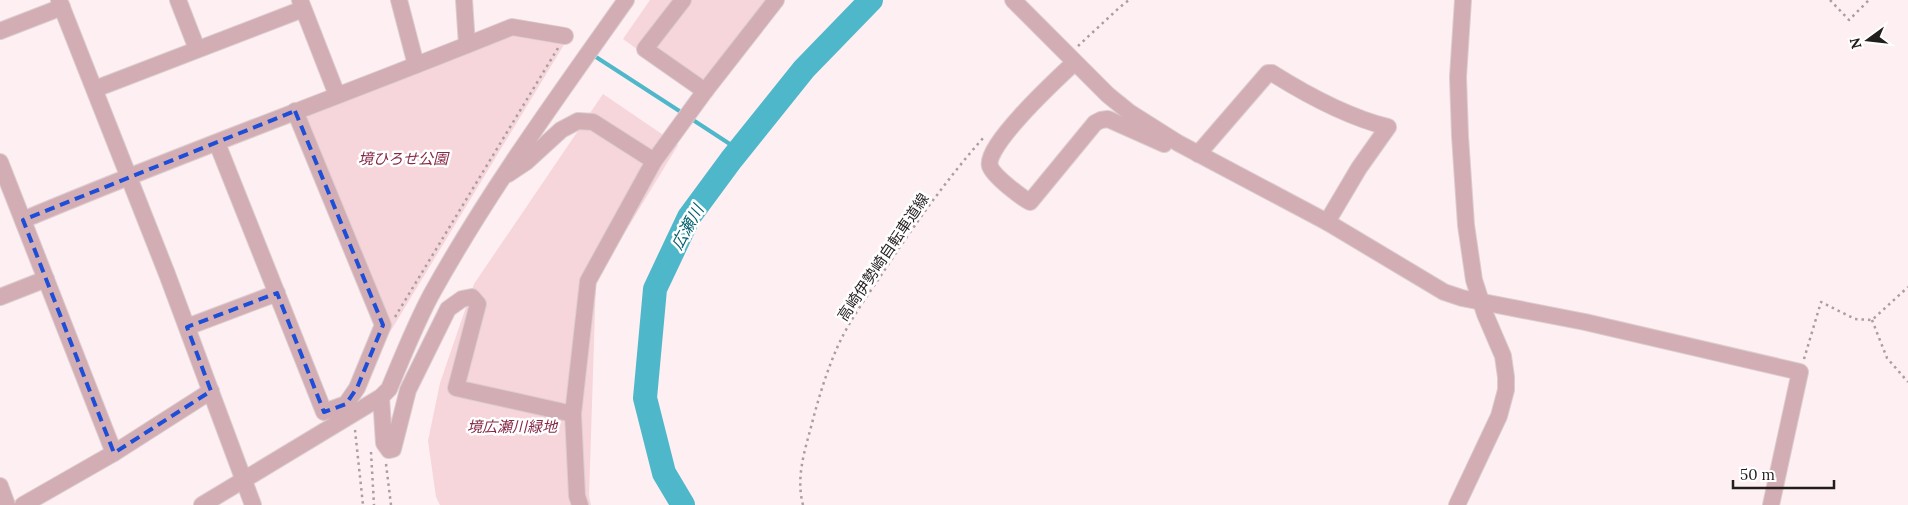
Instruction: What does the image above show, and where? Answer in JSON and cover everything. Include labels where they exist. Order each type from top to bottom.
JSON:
[{"type":"street","points":[[178,0],[198,49]]},
{"type":"street","points":[[399,0],[416,65]]},
{"type":"street","points":[[464,0],[467,45]]},
{"type":"street","points":[[202,505],[381,397],[389,389],[431,296],[467,234],[530,136],[626,0]]},
{"type":"street","points":[[682,0],[645,49],[704,91]]},
{"type":"street","points":[[580,505],[573,414],[588,281],[654,161],[704,91],[776,0]]},
{"type":"street","points":[[1013,0],[1108,95],[1129,112],[1178,143],[1327,222],[1444,292],[1462,298],[1585,322],[1800,372],[1771,505]]},
{"type":"street","points":[[1457,505],[1499,416],[1506,390],[1503,356],[1480,300],[1470,259],[1462,186],[1459,107],[1459,43],[1463,0]]},
{"type":"street","points":[[0,31],[60,4],[187,327],[253,505]]},
{"type":"street","points":[[95,89],[198,49],[301,4],[337,95]]},
{"type":"street","points":[[23,220],[295,110],[512,27],[566,36]]},
{"type":"street","points":[[1071,56],[995,147],[990,157],[990,166],[993,173],[1030,202],[1095,123],[1100,120],[1108,119],[1167,145],[1178,143]]},
{"type":"street","points":[[1198,154],[1268,73],[1272,73],[1300,90],[1342,110],[1388,127],[1359,168],[1327,222]]},
{"type":"street","points":[[217,143],[324,412],[346,404],[357,388],[382,325],[295,110]]},
{"type":"street","points":[[502,178],[526,162],[561,130],[578,121],[593,122],[654,161]]},
{"type":"street","points":[[0,162],[114,453]]},
{"type":"street","points":[[0,296],[46,279]]},
{"type":"street","points":[[187,327],[277,293]]},
{"type":"street","points":[[381,397],[384,443],[389,450],[393,449],[408,390],[448,309],[462,299],[472,297],[478,304],[456,388],[573,414]]},
{"type":"street","points":[[23,505],[114,453],[211,391]]},
{"type":"street","points":[[0,486],[7,505]]},
{"type":"path","points":[[1071,56],[1129,0]]},
{"type":"path","points":[[1830,0],[1848,20],[1868,0]]},
{"type":"path","name":"高崎伊勢崎自転車道線","points":[[803,505],[800,478],[802,458],[823,384],[838,346],[858,310],[906,239],[990,130]]},
{"type":"path","points":[[1800,372],[1822,302],[1855,319],[1872,320],[1908,287]]},
{"type":"path","points":[[1872,320],[1887,358],[1908,382]]},
{"type":"path","points":[[384,443],[391,505]]},
{"type":"highlighted area","points":[[295,111],[383,325],[357,388],[346,404],[324,412],[277,293],[187,327],[211,391],[114,453],[23,220]]},
{"type":"green space","points":[[650,0],[784,0],[705,98],[623,39]]},
{"type":"green space","name":"境ひろせ公園","points":[[516,33],[565,43],[390,332],[299,112]]},
{"type":"green space","name":"境広瀬川緑地","points":[[603,94],[678,145],[596,280],[589,496],[591,505],[440,505],[436,497],[428,441],[440,383],[474,284]]},
{"type":"waterway","name":"広瀬川","points":[[683,505],[664,473],[645,398],[655,289],[689,217],[731,160],[804,69],[871,0]]},
{"type":"waterway","points":[[596,57],[684,114]]},
{"type":"waterway","points":[[690,118],[739,150]]}]
